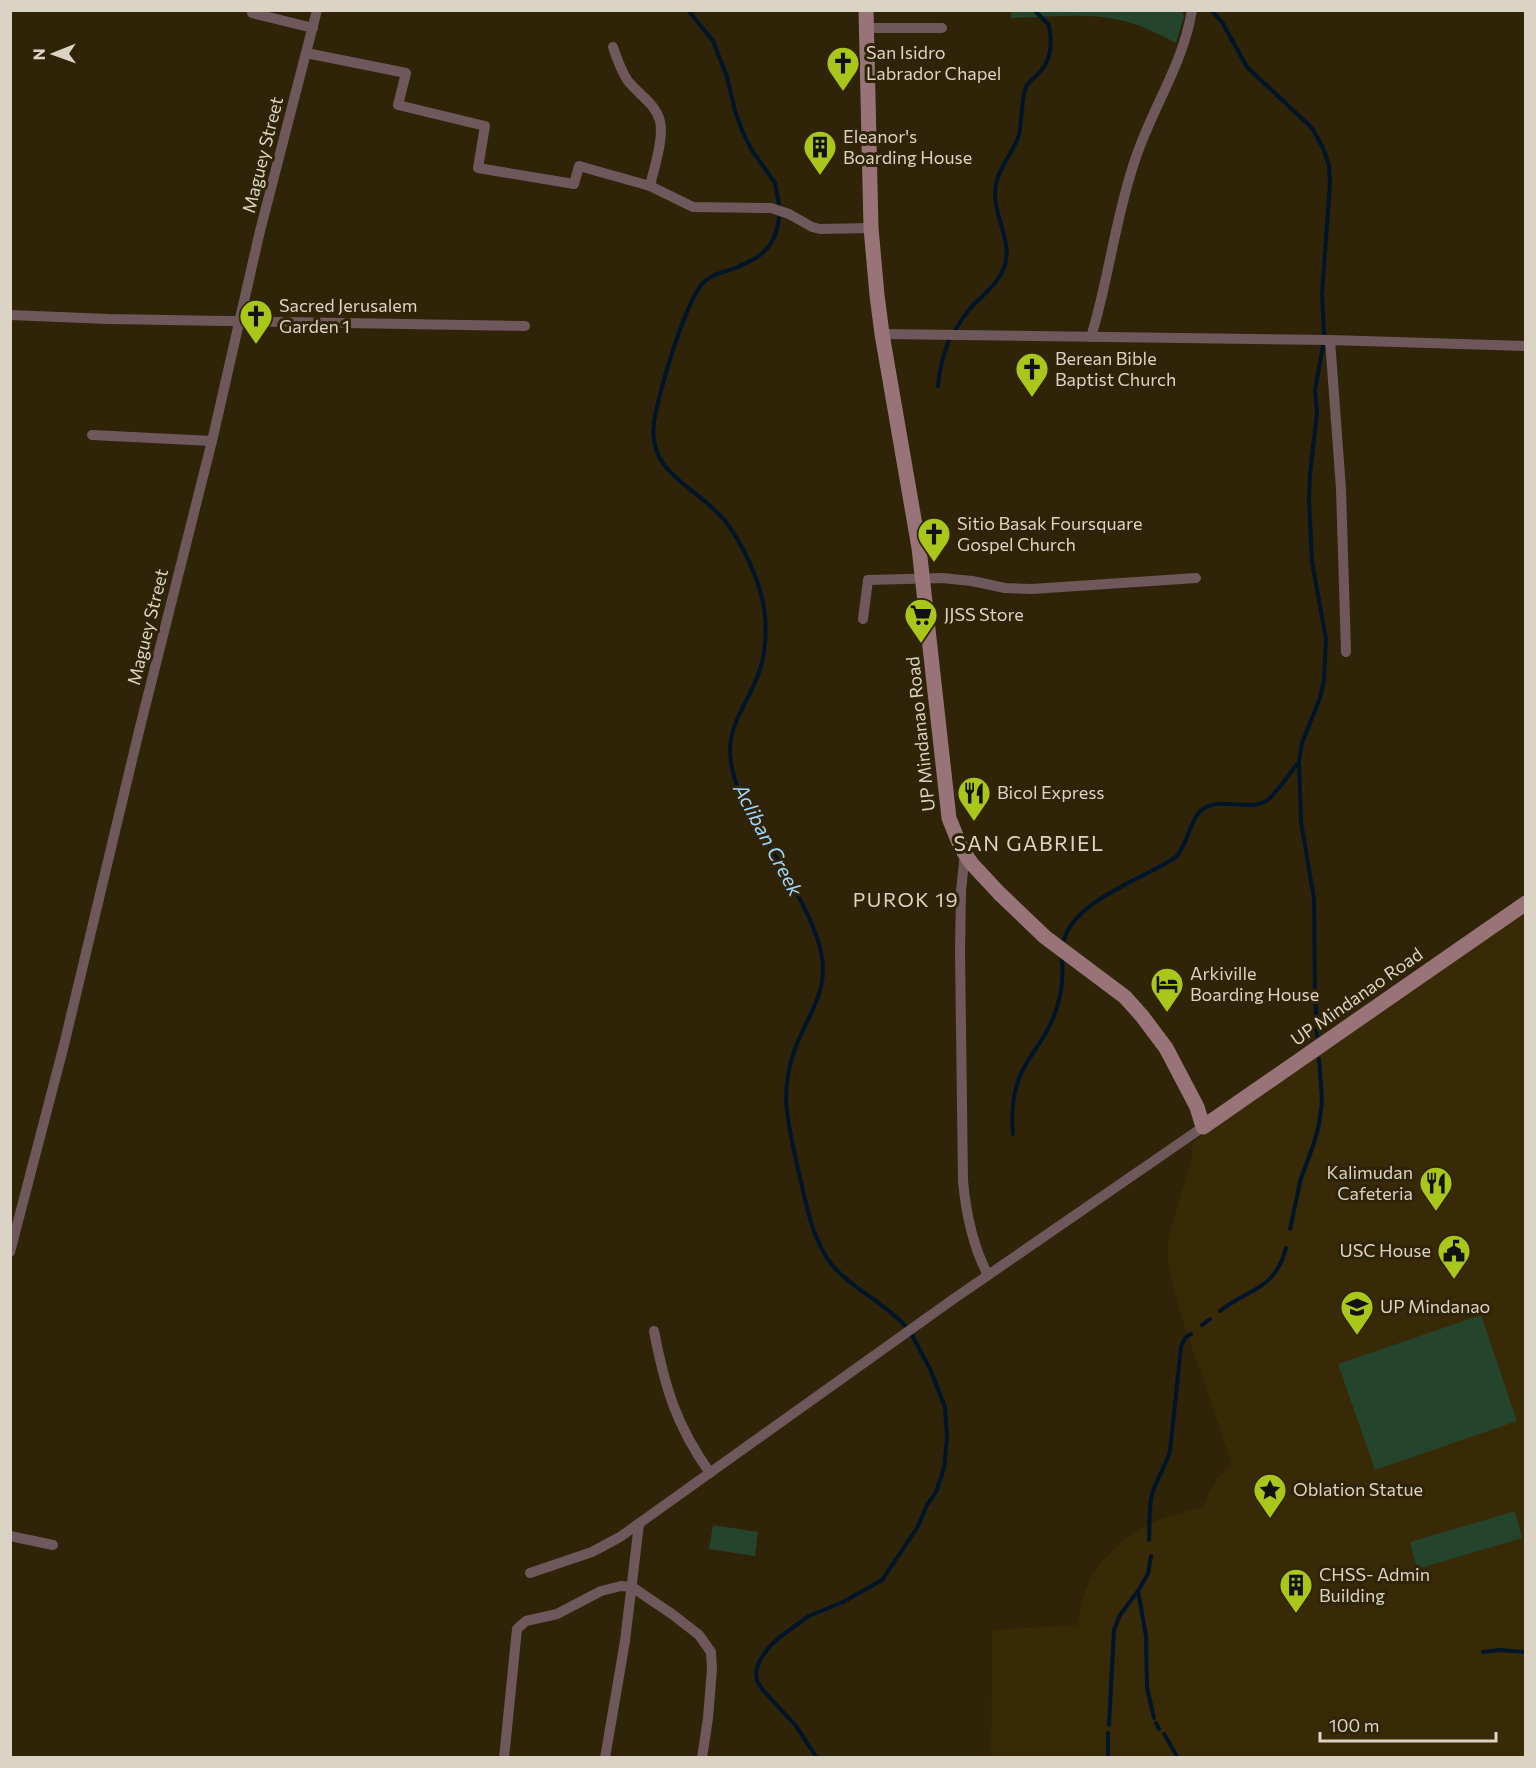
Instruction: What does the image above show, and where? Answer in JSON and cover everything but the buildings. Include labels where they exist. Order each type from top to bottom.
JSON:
[{"type":"street","name":"Maguey Street","points":[[10,1252],[64,1045],[212,441],[260,231],[317,10]]},
{"type":"street","name":"UP Mindanao Road","points":[[866,10],[872,228],[882,334],[914,508],[949,818],[965,854],[982,875],[1045,937],[1125,997],[1166,1048],[1207,1124],[1526,903]]},
{"type":"street","points":[[1090,337],[1100,305],[1122,201],[1149,122],[1170,82],[1182,52],[1192,10]]},
{"type":"street","points":[[252,13],[313,28]]},
{"type":"street","points":[[866,28],[942,27]]},
{"type":"street","points":[[613,47],[629,82],[648,99],[660,121],[660,139],[650,186]]},
{"type":"street","points":[[306,53],[406,74],[398,105],[485,126],[478,168],[574,184],[579,166],[650,186],[693,207],[771,208],[789,214],[812,227],[872,228]]},
{"type":"street","points":[[10,315],[525,326]]},
{"type":"street","points":[[882,334],[1330,340],[1526,346]]},
{"type":"street","points":[[1330,340],[1341,489],[1346,652]]},
{"type":"street","points":[[92,435],[212,441]]},
{"type":"street","points":[[863,619],[868,580],[958,579],[1005,588],[1025,589],[1196,578]]},
{"type":"street","points":[[965,854],[961,890],[960,952],[963,1181],[965,1207],[971,1235],[988,1275]]},
{"type":"street","points":[[530,1573],[610,1544],[988,1275],[1207,1124]]},
{"type":"street","points":[[654,1331],[662,1373],[670,1399],[682,1428],[710,1473]]},
{"type":"street","points":[[605,1758],[619,1686],[639,1524]]},
{"type":"street","points":[[10,1536],[53,1545]]},
{"type":"street","points":[[504,1758],[516,1635],[521,1625],[526,1621],[557,1614],[602,1591],[621,1586],[632,1587],[699,1635],[711,1652],[708,1718],[702,1758]]},
{"type":"shaded area","name":"UP Mindanao","points":[[1525,912],[1525,1757],[991,1758],[992,1630],[1077,1625],[1083,1597],[1093,1572],[1109,1554],[1126,1538],[1149,1524],[1168,1516],[1203,1507],[1217,1479],[1232,1465],[1180,1312],[1168,1264],[1168,1238],[1191,1161],[1193,1142]]},
{"type":"green space","points":[[1181,10],[1184,16],[1176,43],[1138,25],[1111,18],[1068,16],[1011,18],[1011,11]]},
{"type":"green space","points":[[1481,1315],[1517,1421],[1375,1470],[1338,1364]]},
{"type":"green space","points":[[1515,1511],[1522,1538],[1417,1569],[1410,1542]]},
{"type":"green space","points":[[713,1525],[758,1532],[755,1556],[709,1549]]},
{"type":"waterway","name":"Acliban Creek","points":[[688,10],[713,41],[727,77],[742,130],[751,149],[775,183],[779,204]]},
{"type":"waterway","points":[[956,329],[971,307],[996,281],[1005,265],[1006,244],[996,202],[997,180],[1019,135],[1027,85],[1044,67],[1050,50],[1049,25],[1034,10]]},
{"type":"waterway","points":[[1211,10],[1222,22],[1247,67],[1312,128],[1329,165],[1330,184],[1322,294],[1324,334]]},
{"type":"waterway","name":"Acliban Creek","points":[[779,218],[774,238],[764,252],[749,262],[709,278],[698,289],[682,325],[667,370],[656,410],[654,441],[658,455],[667,468],[725,521],[749,562],[762,597],[765,624],[763,657],[755,682],[734,729],[730,749],[733,772],[745,803],[804,907],[821,952],[823,966],[820,991],[793,1055],[786,1093],[790,1134],[810,1219],[819,1243],[832,1265],[906,1327]]},
{"type":"waterway","points":[[938,386],[939,374],[949,340]]},
{"type":"waterway","points":[[1317,1036],[1314,899],[1301,822],[1299,761],[1302,743],[1320,698],[1324,680],[1326,639],[1312,562],[1309,499],[1317,413],[1315,390],[1323,346]]},
{"type":"waterway","points":[[1063,942],[1070,927],[1095,902],[1176,857],[1195,818],[1203,809],[1210,805],[1251,805],[1266,801],[1299,762]]},
{"type":"waterway","points":[[1013,1134],[1013,1106],[1017,1085],[1022,1071],[1048,1029],[1055,1013],[1060,996],[1062,961]]},
{"type":"waterway","points":[[1290,1229],[1301,1178],[1319,1125],[1322,1100],[1319,1059]]},
{"type":"waterway","points":[[1220,1311],[1268,1280],[1281,1262],[1286,1248]]},
{"type":"waterway","points":[[1202,1325],[1210,1319]]},
{"type":"waterway","points":[[1149,1540],[1151,1497],[1170,1451],[1181,1347],[1185,1338],[1191,1334]]},
{"type":"waterway","name":"Acliban Creek","points":[[817,1758],[796,1726],[762,1689],[757,1681],[756,1671],[769,1647],[781,1636],[809,1616],[843,1602],[882,1580],[917,1528],[927,1505],[936,1492],[944,1468],[947,1437],[945,1407],[930,1369],[912,1335]]},
{"type":"waterway","points":[[1109,1725],[1114,1630],[1120,1615],[1148,1574],[1151,1556]]},
{"type":"waterway","points":[[1138,1591],[1146,1636],[1147,1688],[1154,1718]]},
{"type":"waterway","points":[[1483,1652],[1499,1650],[1526,1652]]},
{"type":"waterway","points":[[1156,1723],[1159,1729]]},
{"type":"waterway","points":[[1108,1733],[1108,1758]]},
{"type":"waterway","points":[[1164,1734],[1178,1758]]},
{"type":"place","name":"San Isidro Labrador Chapel","points":[[843,92]]},
{"type":"place","name":"Eleanor's Boarding House","points":[[820,176]]},
{"type":"place","name":"Sacred Jerusalem Garden 1","points":[[256,345]]},
{"type":"place","name":"Berean Bible Baptist Church","points":[[1032,398]]},
{"type":"place","name":"Sitio Basak Foursquare Gospel Church","points":[[934,563]]},
{"type":"place","name":"JJSS Store","points":[[921,644]]},
{"type":"place","name":"Bicol Express","points":[[974,822]]},
{"type":"place","name":"Arkiville Boarding House","points":[[1167,1013]]},
{"type":"place","name":"Kalimudan Cafeteria","points":[[1436,1212]]},
{"type":"place","name":"USC House","points":[[1454,1280]]},
{"type":"place","name":"UP Mindanao","points":[[1357,1336]]},
{"type":"place","name":"Oblation Statue","points":[[1270,1519]]},
{"type":"place","name":"CHSS- Admin Building","points":[[1296,1614]]},
{"type":"district","name":"SAN GABRIEL","points":[[1029,844]]},
{"type":"district","name":"PUROK 19","points":[[906,900]]}]
